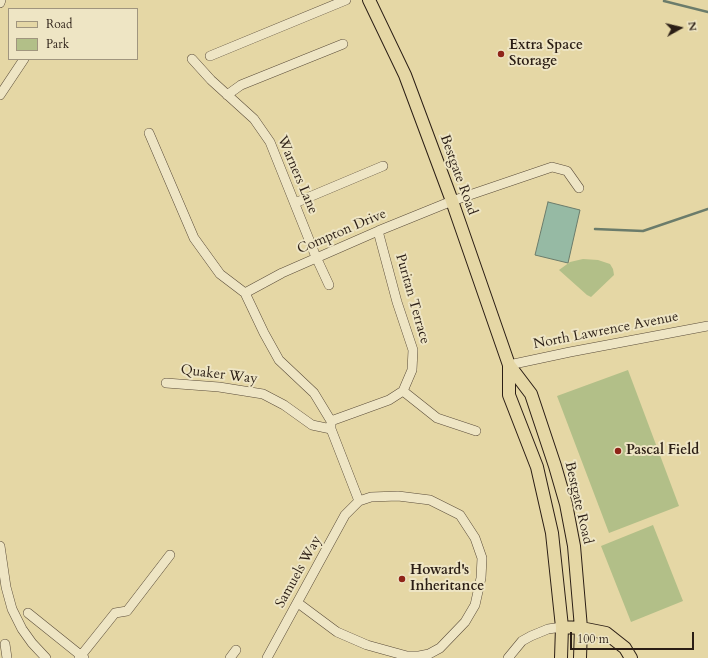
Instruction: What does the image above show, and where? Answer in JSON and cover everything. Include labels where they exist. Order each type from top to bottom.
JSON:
[{"type":"main road","name":"Bestgate Road","points":[[369,0],[405,75],[452,201],[509,365],[531,394],[555,466],[566,504],[574,546],[581,628],[580,658]]},
{"type":"main road","name":"Bestgate Road","points":[[509,365],[509,395],[536,467],[552,533],[562,627],[561,658]]},
{"type":"main road","points":[[562,627],[581,628],[606,634],[625,648],[631,658]]},
{"type":"street","points":[[210,56],[346,0]]},
{"type":"street","points":[[227,95],[242,85],[343,44]]},
{"type":"street","points":[[0,96],[23,60]]},
{"type":"street","name":"Warners Lane","points":[[192,60],[211,80],[254,119],[270,142],[316,257],[329,285]]},
{"type":"street","points":[[149,133],[194,238],[220,274],[245,293],[279,360],[314,392],[331,425],[359,501],[372,497],[398,496],[430,500],[460,515],[475,538],[482,558],[481,578],[475,605],[464,622],[440,648],[430,654],[407,656],[361,643],[337,632],[298,603]]},
{"type":"street","points":[[295,203],[383,166]]},
{"type":"street","name":"Compton Drive","points":[[245,293],[316,257],[378,231],[452,201],[552,167],[566,171],[579,188]]},
{"type":"street","name":"Puritan Terrace","points":[[378,231],[413,350],[412,370],[403,391]]},
{"type":"street","name":"North Lawrence Avenue","points":[[509,365],[708,326]]},
{"type":"street","name":"Quaker Way","points":[[166,383],[219,387],[263,394],[284,405],[312,425],[331,425]]},
{"type":"street","points":[[331,425],[389,400],[403,391],[438,418],[476,431]]},
{"type":"street","name":"Samuels Way","points":[[267,658],[345,515],[359,501]]},
{"type":"street","points":[[0,546],[6,587],[12,609],[22,629],[32,643],[46,658]]},
{"type":"street","points":[[28,612],[81,657],[115,612],[127,610],[170,555]]},
{"type":"street","points":[[508,658],[522,641],[548,629],[562,627]]},
{"type":"street","points":[[6,644],[7,658]]},
{"type":"street","points":[[230,658],[236,650]]},
{"type":"green space","points":[[583,259],[598,260],[610,264],[613,269],[614,275],[591,297],[559,270],[570,262]]},
{"type":"green space","name":"Pascal Field","points":[[628,370],[679,506],[609,533],[557,396]]},
{"type":"green space","points":[[653,525],[683,601],[631,622],[601,546]]},
{"type":"shaded area","points":[[548,202],[580,210],[568,263],[535,255]]},
{"type":"waterway","points":[[664,1],[708,12]]},
{"type":"waterway","points":[[595,229],[643,231],[708,209]]},
{"type":"place","name":"Extra Space Storage","points":[[501,54]]},
{"type":"place","name":"Pascal Field","points":[[618,451]]},
{"type":"place","name":"Howard's Inheritance","points":[[402,579]]}]
